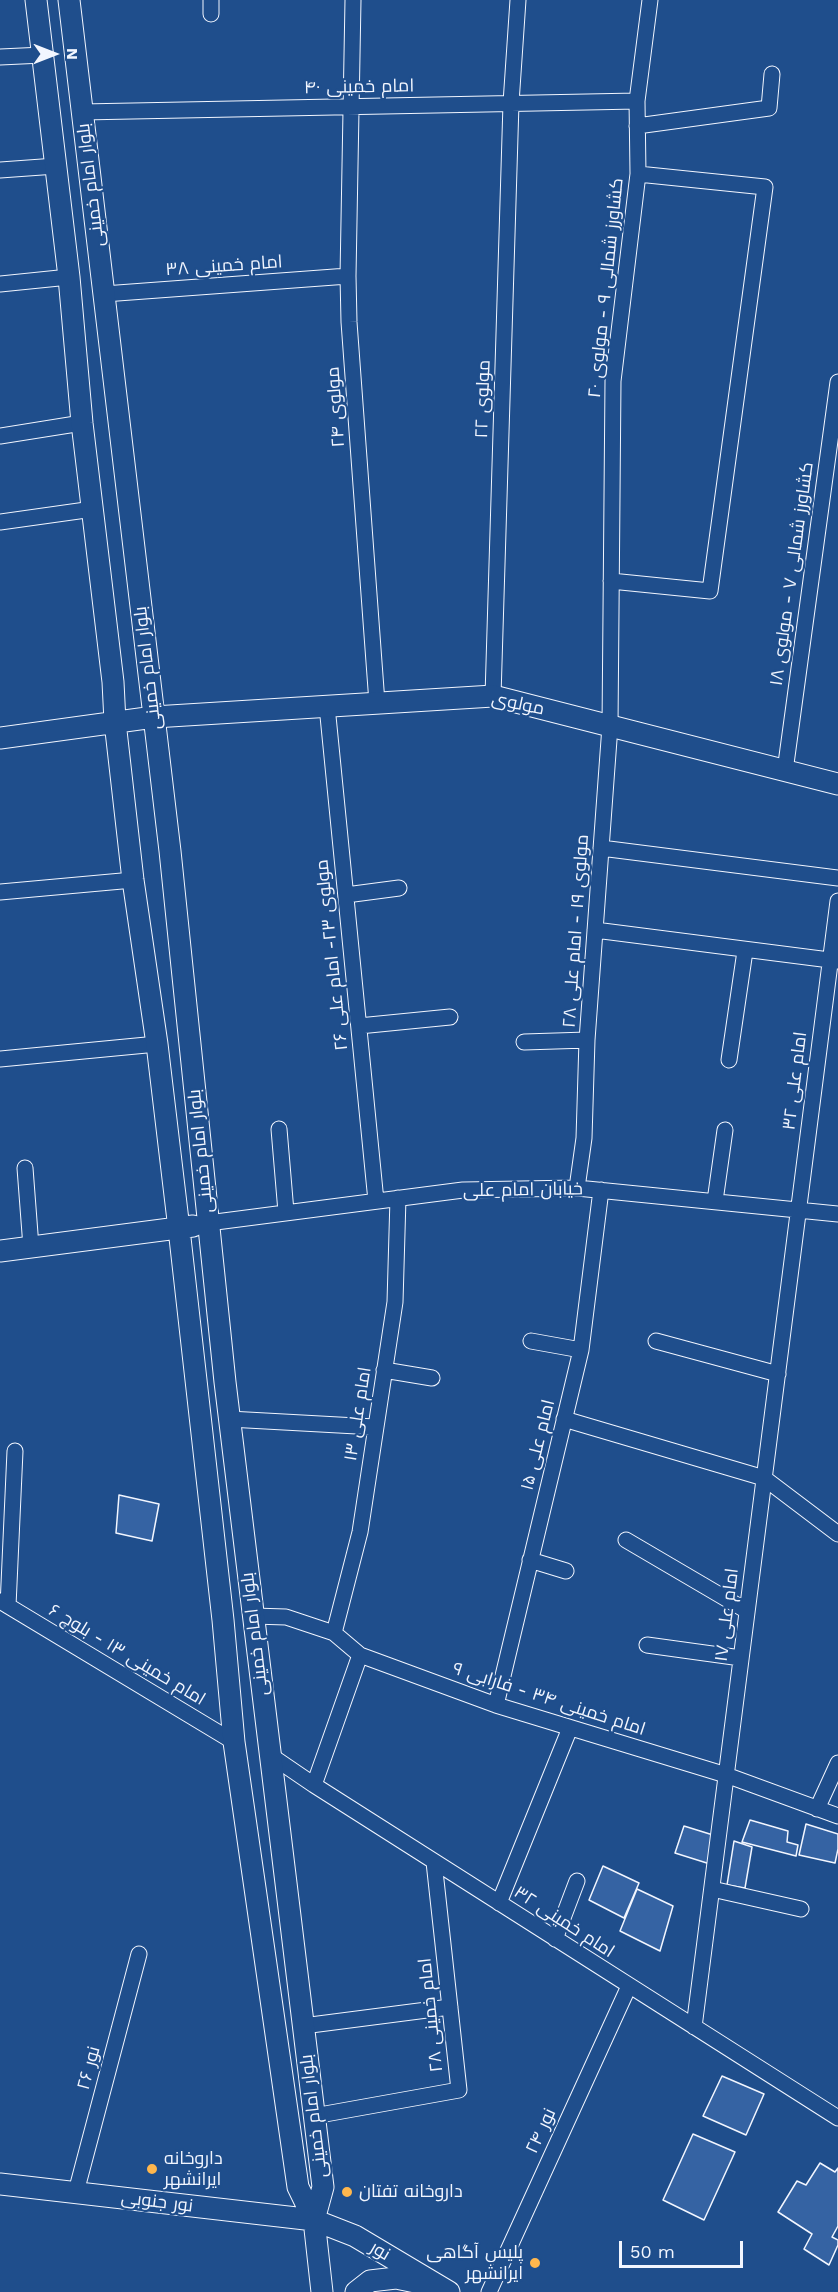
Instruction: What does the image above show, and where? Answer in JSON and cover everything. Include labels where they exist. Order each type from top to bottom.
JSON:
[{"type":"main road","name":"بلوار امام خمینی","points":[[36,0],[69,277],[82,423],[113,682],[115,722],[133,880],[157,1044],[179,1229],[223,1620],[234,1742],[298,2187],[314,2220]]},
{"type":"main road","name":"بلوار امام خمینی","points":[[69,0],[170,851],[229,1419],[323,2187],[314,2220]]},
{"type":"main road","name":"مولوی","points":[[0,738],[154,717],[494,696],[838,784]]},
{"type":"main road","points":[[0,1251],[179,1229],[208,1222]]},
{"type":"main road","name":"نور جنوبی","points":[[0,2184],[314,2220]]},
{"type":"main road","points":[[314,2220],[322,2292]]},
{"type":"main road","name":"نور","points":[[314,2220],[355,2236],[446,2290]]},
{"type":"main road","points":[[356,2292],[370,2281],[396,2278],[446,2290]]},
{"type":"street","name":"مولوی ۲۴","points":[[353,0],[348,276],[350,334],[377,703]]},
{"type":"street","name":"مولوی ۲۲","points":[[494,696],[511,103],[518,0]]},
{"type":"street","name":"کشاورز شمالی ۹ - مولوی ۲۰","points":[[610,726],[613,381],[638,174],[637,101],[650,0]]},
{"type":"street","points":[[0,57],[43,55]]},
{"type":"street","points":[[637,126],[769,108],[772,74]]},
{"type":"street","name":"امام خمینی ۴۰","points":[[82,112],[637,101]]},
{"type":"street","points":[[0,170],[56,166]]},
{"type":"street","points":[[611,581],[710,591],[765,187],[638,174]]},
{"type":"street","name":"امام خمینی ۳۸","points":[[104,294],[348,276]]},
{"type":"street","points":[[0,284],[69,277]]},
{"type":"street","name":"کشاورز شمالی ۷ - مولوی ۱۸","points":[[785,771],[838,382]]},
{"type":"street","points":[[0,436],[82,423]]},
{"type":"street","points":[[0,522],[93,509]]},
{"type":"street","name":"مولوی ۲۳- امام علی ۲۶","points":[[327,706],[376,1201]]},
{"type":"street","name":"مولوی ۱۹ - امام علی ۲۸","points":[[577,1188],[584,1138],[587,1040],[610,726]]},
{"type":"street","points":[[601,848],[838,878]]},
{"type":"street","points":[[0,892],[133,880]]},
{"type":"street","points":[[346,895],[399,888]]},
{"type":"street","name":"امام علی ۳۲","points":[[799,1208],[834,960],[838,901]]},
{"type":"street","points":[[595,930],[745,951],[834,960]]},
{"type":"street","points":[[729,1060],[745,951]]},
{"type":"street","points":[[359,1026],[450,1017]]},
{"type":"street","points":[[524,1042],[587,1040]]},
{"type":"street","points":[[0,1059],[157,1044]]},
{"type":"street","points":[[279,1129],[286,1212]]},
{"type":"street","points":[[715,1201],[725,1130]]},
{"type":"street","points":[[25,1168],[31,1247]]},
{"type":"street","name":"خیابان امام علی","points":[[208,1222],[463,1190],[577,1188],[799,1208],[838,1214]]},
{"type":"street","name":"امام علی ۱۵","points":[[496,1705],[581,1350],[601,1190]]},
{"type":"street","name":"امام علی ۱۳","points":[[334,1633],[360,1532],[395,1302],[398,1198]]},
{"type":"street","name":"امام علی ۱۷","points":[[694,2027],[799,1208]]},
{"type":"street","points":[[531,1341],[581,1350]]},
{"type":"street","points":[[656,1341],[778,1374]]},
{"type":"street","points":[[384,1370],[432,1378]]},
{"type":"street","points":[[229,1419],[375,1427]]},
{"type":"street","points":[[564,1419],[764,1478],[838,1534]]},
{"type":"street","points":[[4,1604],[15,1451]]},
{"type":"street","points":[[626,1540],[747,1611]]},
{"type":"street","points":[[530,1560],[566,1571]]},
{"type":"street","name":"امام خمینی ۱۳ - بلوچ ۶","points":[[4,1604],[234,1742]]},
{"type":"street","name":"امام خمینی ۳۴ - فارابی ۹","points":[[253,1616],[286,1617],[334,1633],[360,1655],[496,1705],[726,1776],[838,1816]]},
{"type":"street","points":[[647,1645],[741,1658]]},
{"type":"street","points":[[314,1785],[360,1655]]},
{"type":"street","points":[[499,1903],[570,1728]]},
{"type":"street","name":"امام خمینی ۳۲","points":[[270,1755],[434,1862],[838,2118]]},
{"type":"street","points":[[818,1809],[838,1763]]},
{"type":"street","name":"امام خمینی ۲۸","points":[[314,2116],[459,2090],[434,1862]]},
{"type":"street","points":[[555,1939],[577,1881]]},
{"type":"street","points":[[712,1889],[801,1909]]},
{"type":"street","name":"نور ۲۶","points":[[76,2192],[140,1954]]},
{"type":"street","name":"نور ۲۴","points":[[489,2292],[629,1986]]},
{"type":"street","points":[[303,2026],[450,2007]]},
{"type":"building","points":[[119,1495],[159,1504],[152,1541],[116,1533]]},
{"type":"building","points":[[750,1820],[788,1831],[787,1842],[798,1845],[796,1856],[742,1842]]},
{"type":"building","points":[[806,1824],[838,1834],[835,1863],[799,1855]]},
{"type":"building","points":[[684,1826],[713,1835],[710,1864],[675,1853]]},
{"type":"building","points":[[734,1841],[752,1847],[745,1888],[727,1885]]},
{"type":"building","points":[[603,1866],[639,1883],[624,1918],[589,1900]]},
{"type":"building","points":[[637,1889],[673,1906],[660,1951],[620,1931]]},
{"type":"building","points":[[722,2076],[764,2094],[746,2135],[703,2116]]},
{"type":"building","points":[[693,2134],[735,2152],[704,2220],[663,2200]]},
{"type":"building","points":[[820,2163],[835,2172],[838,2168],[838,2226],[832,2237],[838,2240],[838,2245],[829,2265],[804,2249],[812,2234],[778,2212],[797,2181],[806,2185]]},
{"type":"place","name":"داروخانه ایرانشهر","points":[[152,2169]]},
{"type":"place","name":"داروخانه تفتان","points":[[347,2192]]},
{"type":"place","name":"پلیس آگاهی ایرانشهر","points":[[535,2263]]}]
